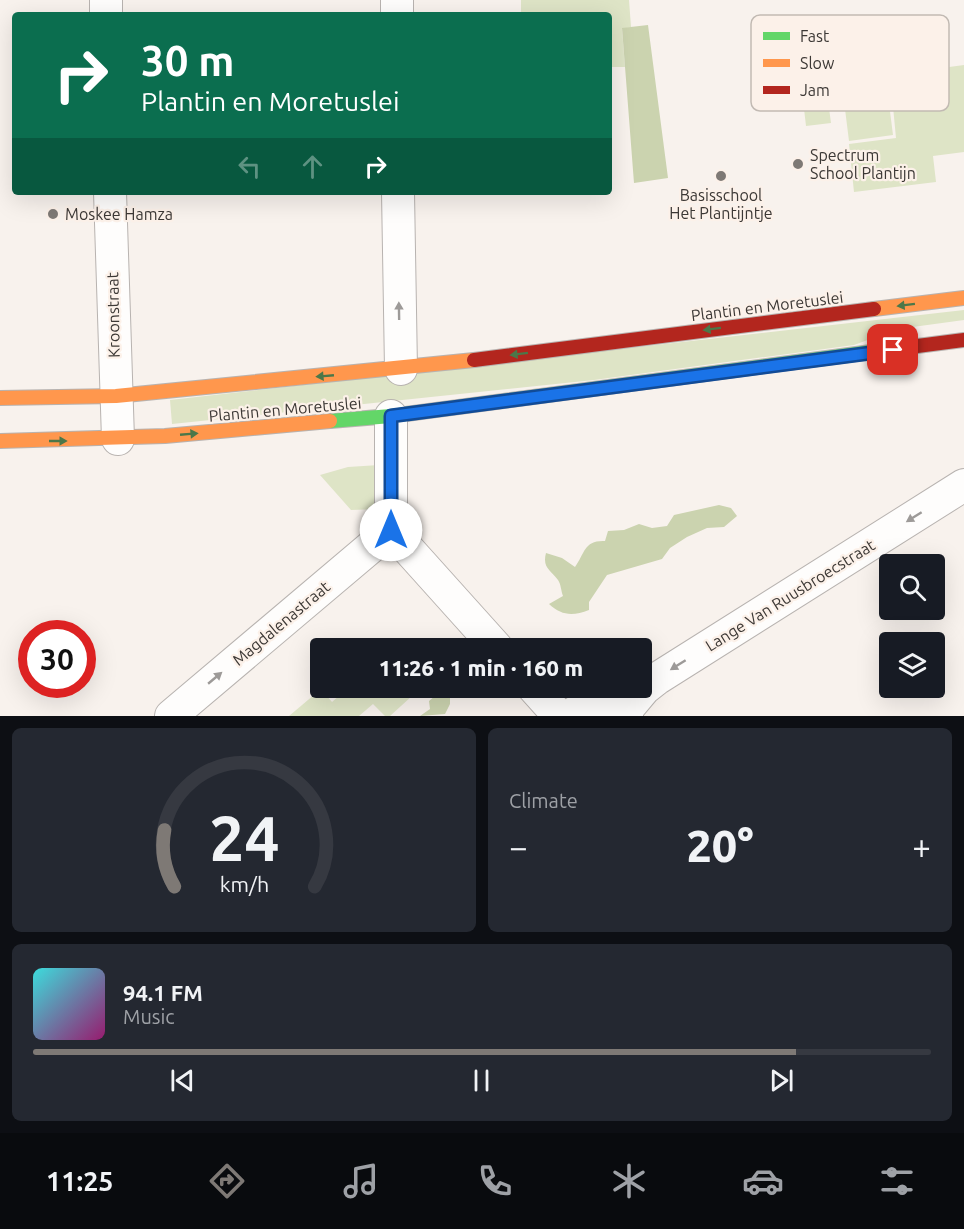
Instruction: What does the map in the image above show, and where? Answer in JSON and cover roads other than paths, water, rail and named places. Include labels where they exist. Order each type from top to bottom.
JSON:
[{"type":"main road","name":"Plantin en Moretuslei","points":[[0,398],[116,396],[401,369],[964,298]]},
{"type":"main road","name":"Plantin en Moretuslei","points":[[0,441],[118,439],[391,416],[964,340]]},
{"type":"street","name":"Kroonstraat","points":[[110,195],[118,439]]},
{"type":"street","points":[[398,195],[401,369]]},
{"type":"street","points":[[391,416],[391,530],[488,638]]},
{"type":"street","name":"Lange Van Ruusbroecstraat","points":[[625,715],[644,689],[658,678],[964,486]]},
{"type":"street","name":"Magdalenastraat","points":[[171,716],[391,530]]},
{"type":"street","points":[[543,698],[559,716]]},
{"type":"street","points":[[568,716],[592,706],[609,707],[625,715]]},
{"type":"place","name":"Spectrum School Plantijn","points":[[798,164]]},
{"type":"place","name":"Basisschool Het Plantijntje","points":[[721,176]]},
{"type":"place","name":"Moskee Hamza","points":[[53,214]]}]
